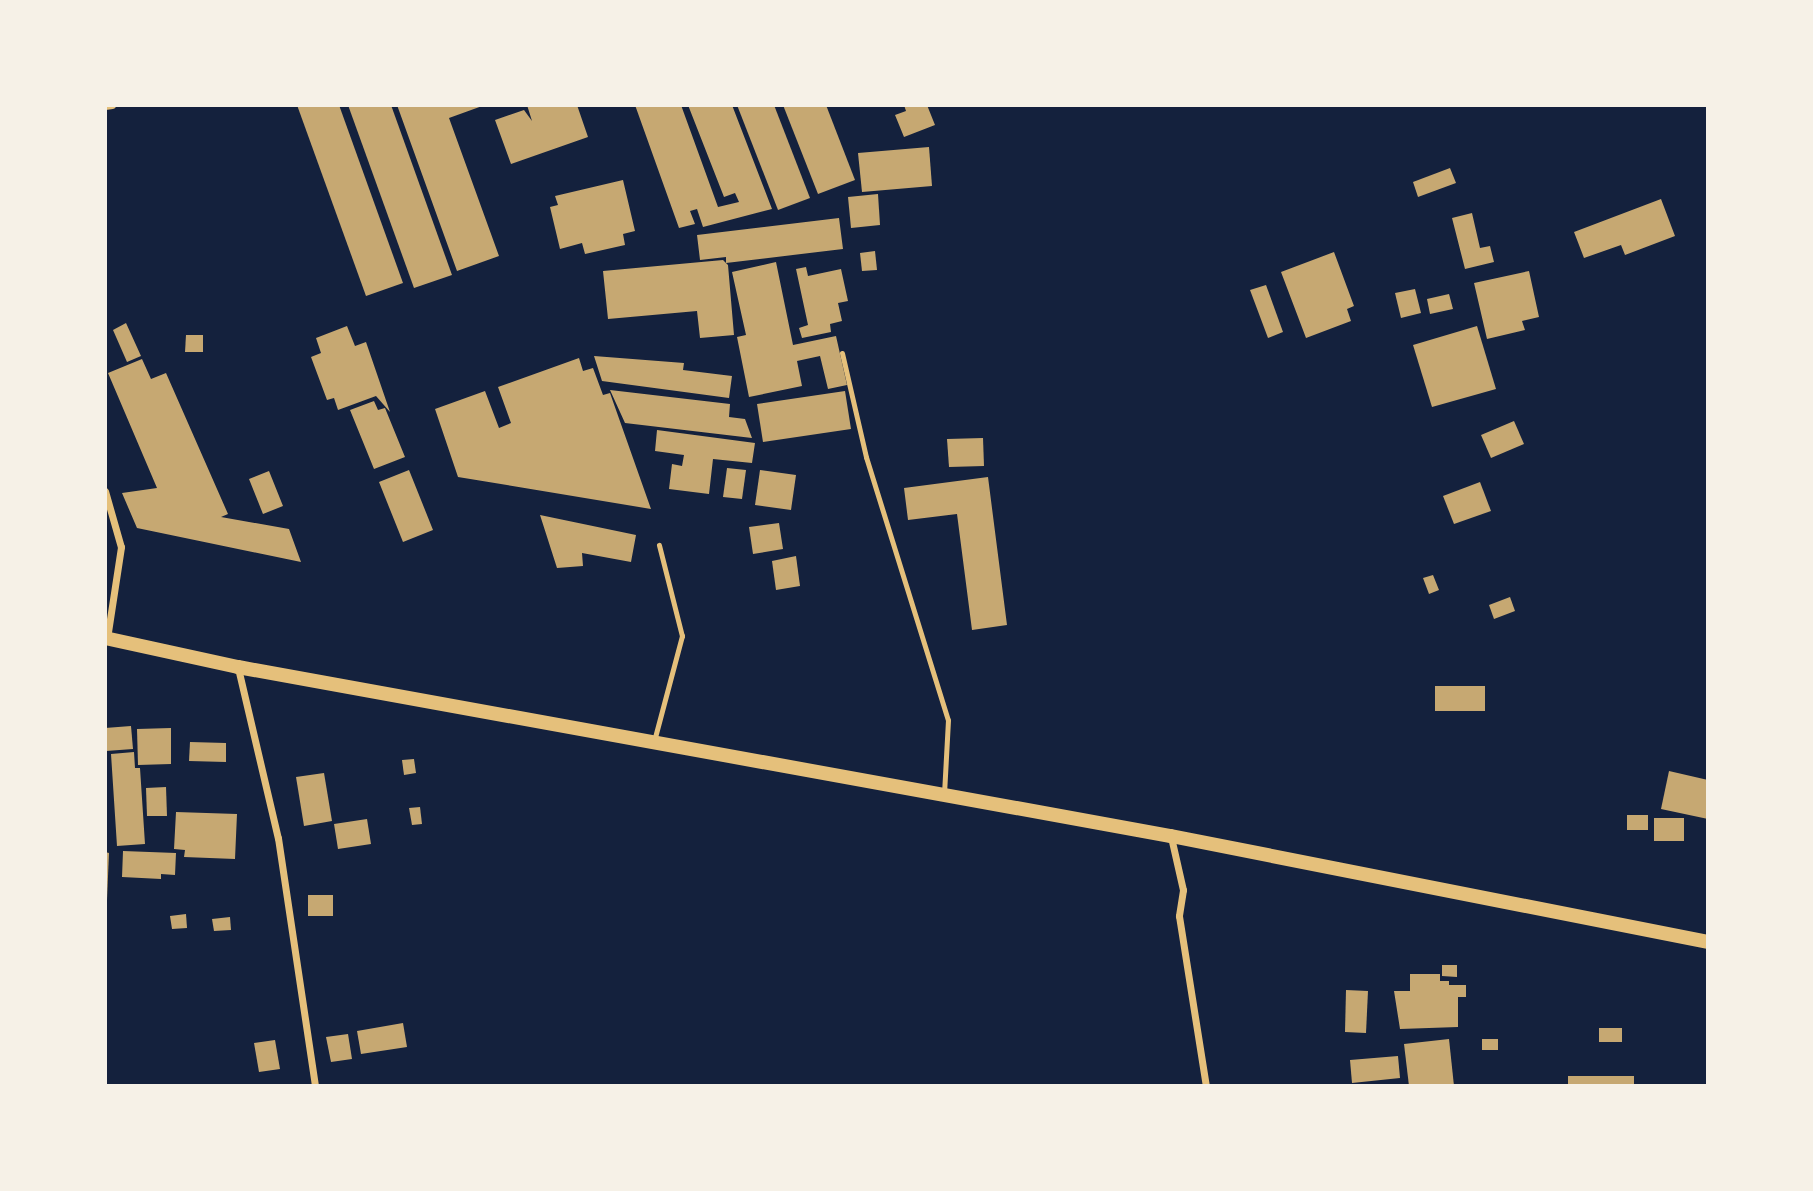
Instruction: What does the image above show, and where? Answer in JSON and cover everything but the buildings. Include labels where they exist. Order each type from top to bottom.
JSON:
[{"type":"main road","points":[[106,639],[238,667],[653,744],[1171,836],[1708,942]]},
{"type":"street","points":[[105,106],[112,105]]},
{"type":"street","points":[[105,491],[121,547],[106,639]]},
{"type":"street","points":[[238,667],[278,838],[315,1086]]},
{"type":"street","points":[[1171,836],[1183,890],[1179,916],[1206,1086]]},
{"type":"lane","points":[[842,353],[866,457],[948,720],[944,797]]},
{"type":"lane","points":[[653,744],[682,636],[659,545]]}]
